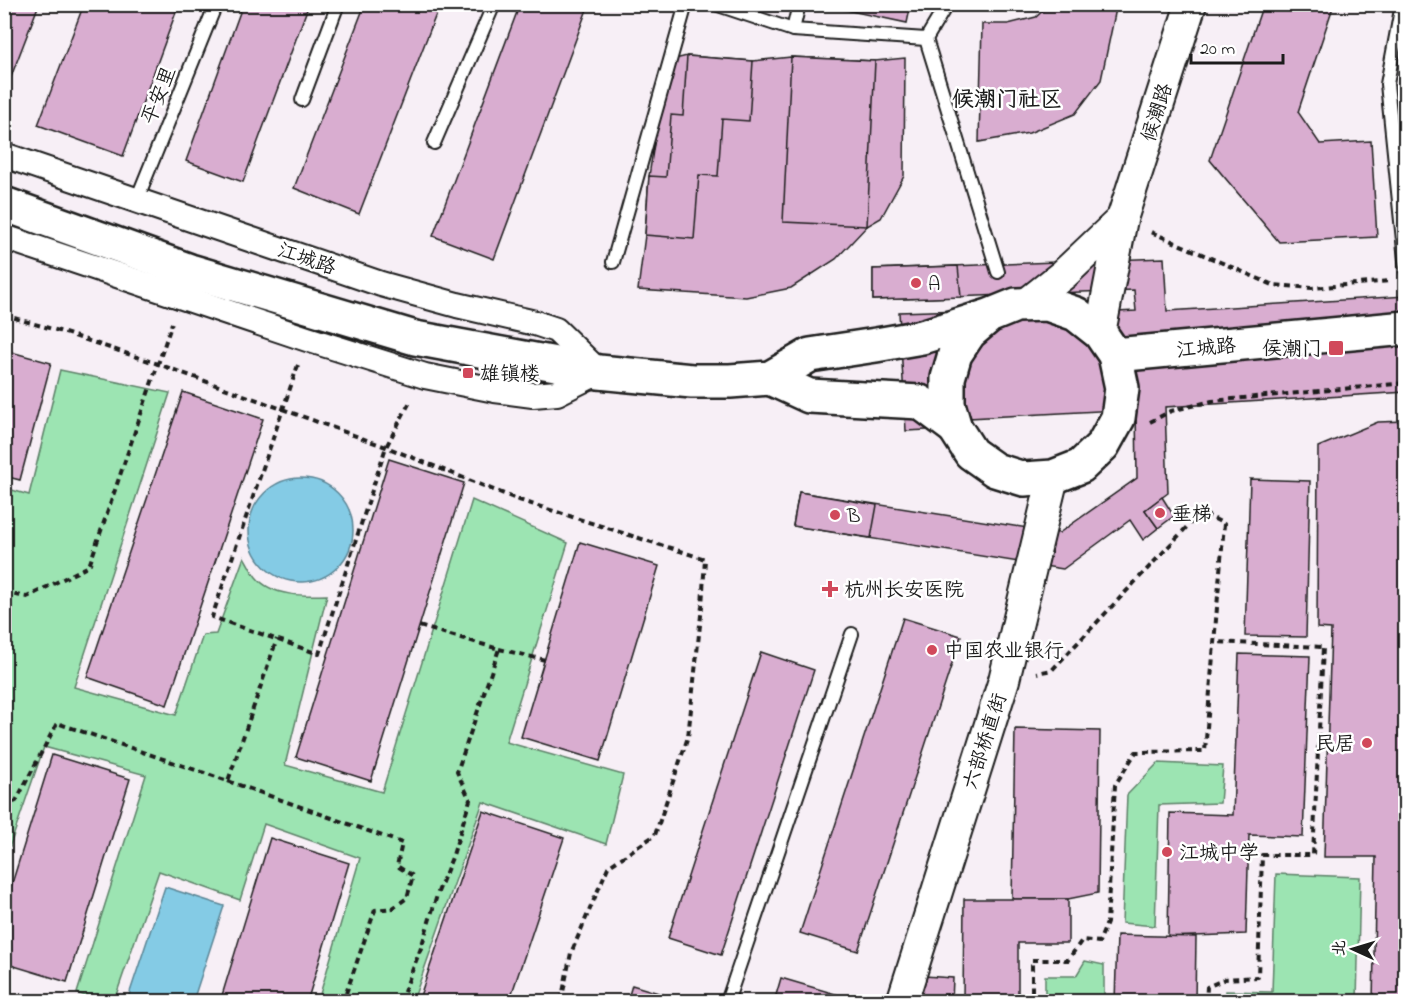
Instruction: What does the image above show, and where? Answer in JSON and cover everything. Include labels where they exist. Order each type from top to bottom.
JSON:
[{"type":"main road","points":[[4,204],[190,271],[415,338],[599,372],[692,381],[770,378],[810,354],[922,337],[1016,305],[1047,304],[1076,314],[1107,344],[1122,388],[1118,418],[1103,445],[1081,466],[1053,477],[1024,479],[995,470],[971,453],[955,428],[948,404],[948,378],[955,354],[969,333],[988,316]]},
{"type":"main road","name":"江城路","points":[[1107,344],[1406,328]]},
{"type":"main road","points":[[770,378],[809,396],[920,402],[955,428]]},
{"type":"street","name":"候潮路","points":[[1107,344],[1122,219],[1191,4]]},
{"type":"street","name":"江城路","points":[[4,155],[381,284],[556,330],[599,372]]},
{"type":"street","name":"候潮路","points":[[1025,305],[1064,274],[1122,219]]},
{"type":"street","points":[[4,237],[425,376],[533,395],[557,393],[599,372]]},
{"type":"street","name":"六部桥直街","points":[[902,1002],[1004,680],[1053,477]]},
{"type":"lane","name":"平安里","points":[[137,200],[216,4]]},
{"type":"lane","points":[[302,100],[338,4]]},
{"type":"lane","points":[[434,143],[494,4]]},
{"type":"lane","points":[[613,262],[686,4]]},
{"type":"lane","points":[[715,4],[794,30],[926,39]]},
{"type":"lane","points":[[794,30],[799,4]]},
{"type":"lane","points":[[947,4],[926,39],[998,272]]},
{"type":"lane","points":[[1402,4],[1387,84],[1406,270]]},
{"type":"lane","points":[[728,1002],[852,634]]},
{"type":"path","points":[[1122,219],[1273,285],[1311,288],[1394,280]]},
{"type":"path","points":[[4,594],[27,597],[89,566],[181,296]]},
{"type":"path","points":[[4,315],[158,364],[386,447],[519,500],[705,559],[688,737],[655,834],[608,867],[571,953],[561,1002]]},
{"type":"path","points":[[308,339],[212,617],[319,654],[386,447],[425,376]]},
{"type":"path","points":[[1103,445],[1171,411],[1212,401],[1406,382]]},
{"type":"path","points":[[1004,680],[1052,670],[1201,512],[1224,524],[1205,751],[1136,752],[1115,785],[1107,923],[1099,942],[1082,940],[1068,960],[1032,960],[1032,1002]]},
{"type":"path","points":[[419,626],[545,660]]},
{"type":"path","points":[[228,781],[277,639]]},
{"type":"path","points":[[1206,1002],[1207,987],[1225,979],[1258,977],[1262,855],[1313,855],[1323,647],[1214,642]]},
{"type":"path","points":[[400,1002],[421,948],[470,800],[457,772],[499,649]]},
{"type":"path","points":[[4,807],[15,801],[57,723],[402,843],[397,866],[413,876],[407,898],[393,908],[375,910],[344,1002]]},
{"type":"green space","points":[[60,370],[170,393],[74,687],[176,715],[203,635],[216,634],[244,557],[256,577],[271,588],[289,594],[327,595],[285,765],[382,792],[472,500],[568,543],[506,742],[623,775],[606,844],[483,802],[413,1001],[318,1001],[360,858],[264,824],[240,900],[159,871],[114,1001],[99,1001],[77,993],[146,775],[44,747],[5,860],[5,488],[29,495]]},
{"type":"green space","points":[[1158,763],[1223,766],[1220,803],[1159,805],[1155,926],[1122,923],[1127,795]]},
{"type":"green space","points":[[1276,874],[1360,877],[1357,1001],[1226,1001],[1226,991],[1272,992]]},
{"type":"green space","points":[[1085,961],[1104,965],[1104,1001],[1045,1001],[1045,976],[1076,976]]},
{"type":"water","points":[[301,478],[321,482],[338,493],[349,510],[353,530],[349,550],[338,567],[321,578],[301,582],[281,578],[264,567],[253,550],[249,530],[253,510],[264,493],[281,482]]},
{"type":"water","points":[[165,887],[224,906],[193,1001],[127,1001]]},
{"type":"building","points":[[4,4],[39,4],[4,95]]},
{"type":"building","points":[[84,4],[179,4],[123,156],[38,125]]},
{"type":"building","points":[[243,4],[309,4],[243,182],[186,161]]},
{"type":"building","points":[[365,4],[440,4],[359,214],[294,188]]},
{"type":"building","points":[[520,4],[589,4],[494,259],[433,236]]},
{"type":"building","points":[[832,4],[911,4],[907,23],[832,7]]},
{"type":"building","points":[[1050,4],[1117,4],[1101,80],[1075,114],[1029,133],[979,142],[982,24],[1008,24],[1036,17]]},
{"type":"building","points":[[1263,4],[1334,4],[1298,112],[1320,144],[1371,141],[1377,237],[1279,242],[1210,160]]},
{"type":"building","points":[[687,56],[753,61],[791,57],[875,61],[905,58],[904,176],[881,218],[867,226],[836,259],[791,288],[746,297],[638,290],[649,176],[667,61]]},
{"type":"building","points":[[687,56],[753,61],[749,121],[722,119],[718,176],[699,175],[694,239],[645,235],[649,176],[666,177],[671,115],[683,116]]},
{"type":"building","points":[[791,57],[875,61],[867,226],[783,222]]},
{"type":"building","name":"侯潮门","points":[[1164,258],[1167,311],[1406,296],[1406,392],[1165,407],[1168,493],[1145,510],[1158,528],[1143,540],[1130,520],[1063,569],[793,526],[799,492],[1059,533],[1137,478],[1136,409],[969,418],[969,428],[906,431],[899,312],[962,310],[963,320],[1136,311],[1134,290],[873,300],[873,269]]},
{"type":"building","name":"A","points":[[958,266],[961,297],[873,300],[873,269]]},
{"type":"building","points":[[4,350],[51,363],[20,480],[4,476]]},
{"type":"building","points":[[183,392],[263,419],[167,705],[87,677]]},
{"type":"building","name":"民居","points":[[1406,421],[1406,1002],[1373,1002],[1376,857],[1324,857],[1331,629],[1317,628],[1318,447],[1378,422]]},
{"type":"building","points":[[389,459],[464,483],[371,781],[296,757]]},
{"type":"building","points":[[1250,479],[1310,481],[1306,637],[1245,636]]},
{"type":"building","name":"B","points":[[799,492],[877,505],[871,538],[793,526]]},
{"type":"building","name":"垂梯","points":[[1162,497],[1174,516],[1158,528],[1145,510]]},
{"type":"building","points":[[580,542],[659,566],[600,761],[521,737]]},
{"type":"building","points":[[903,618],[961,636],[858,951],[800,933]]},
{"type":"building","points":[[761,652],[814,670],[721,955],[668,938]]},
{"type":"building","points":[[1239,654],[1310,656],[1303,837],[1249,835],[1246,934],[1168,937],[1170,813],[1233,815]]},
{"type":"building","points":[[1015,729],[1100,731],[1098,893],[1068,899],[1012,899]]},
{"type":"building","points":[[52,755],[130,779],[67,982],[4,963],[4,909]]},
{"type":"building","points":[[483,811],[564,838],[509,1002],[418,1002]]},
{"type":"building","points":[[270,838],[349,863],[307,1002],[220,1002]]},
{"type":"building","points":[[964,899],[1068,899],[1068,943],[1018,943],[1018,1002],[963,1002]]},
{"type":"building","points":[[1117,935],[1196,937],[1195,1002],[1115,1002]]},
{"type":"building","points":[[924,976],[953,978],[952,1002],[917,1002]]},
{"type":"building","points":[[781,978],[842,996],[840,1002],[774,1002]]},
{"type":"building","points":[[632,985],[682,1000],[682,1002],[627,1002]]},
{"type":"place","name":"A","points":[[916,283]]},
{"type":"place","name":"侯潮门","points":[[1336,348]]},
{"type":"place","name":"雄镇楼","points":[[468,373]]},
{"type":"place","name":"垂梯","points":[[1160,513]]},
{"type":"place","name":"B","points":[[835,515]]},
{"type":"place","name":"杭州长安医院","points":[[830,589]]},
{"type":"place","name":"中国农业银行","points":[[932,650]]},
{"type":"place","name":"民居","points":[[1367,743]]},
{"type":"place","name":"江城中学","points":[[1167,852]]},
{"type":"district","name":"候潮门社区","points":[[1007,98]]}]
